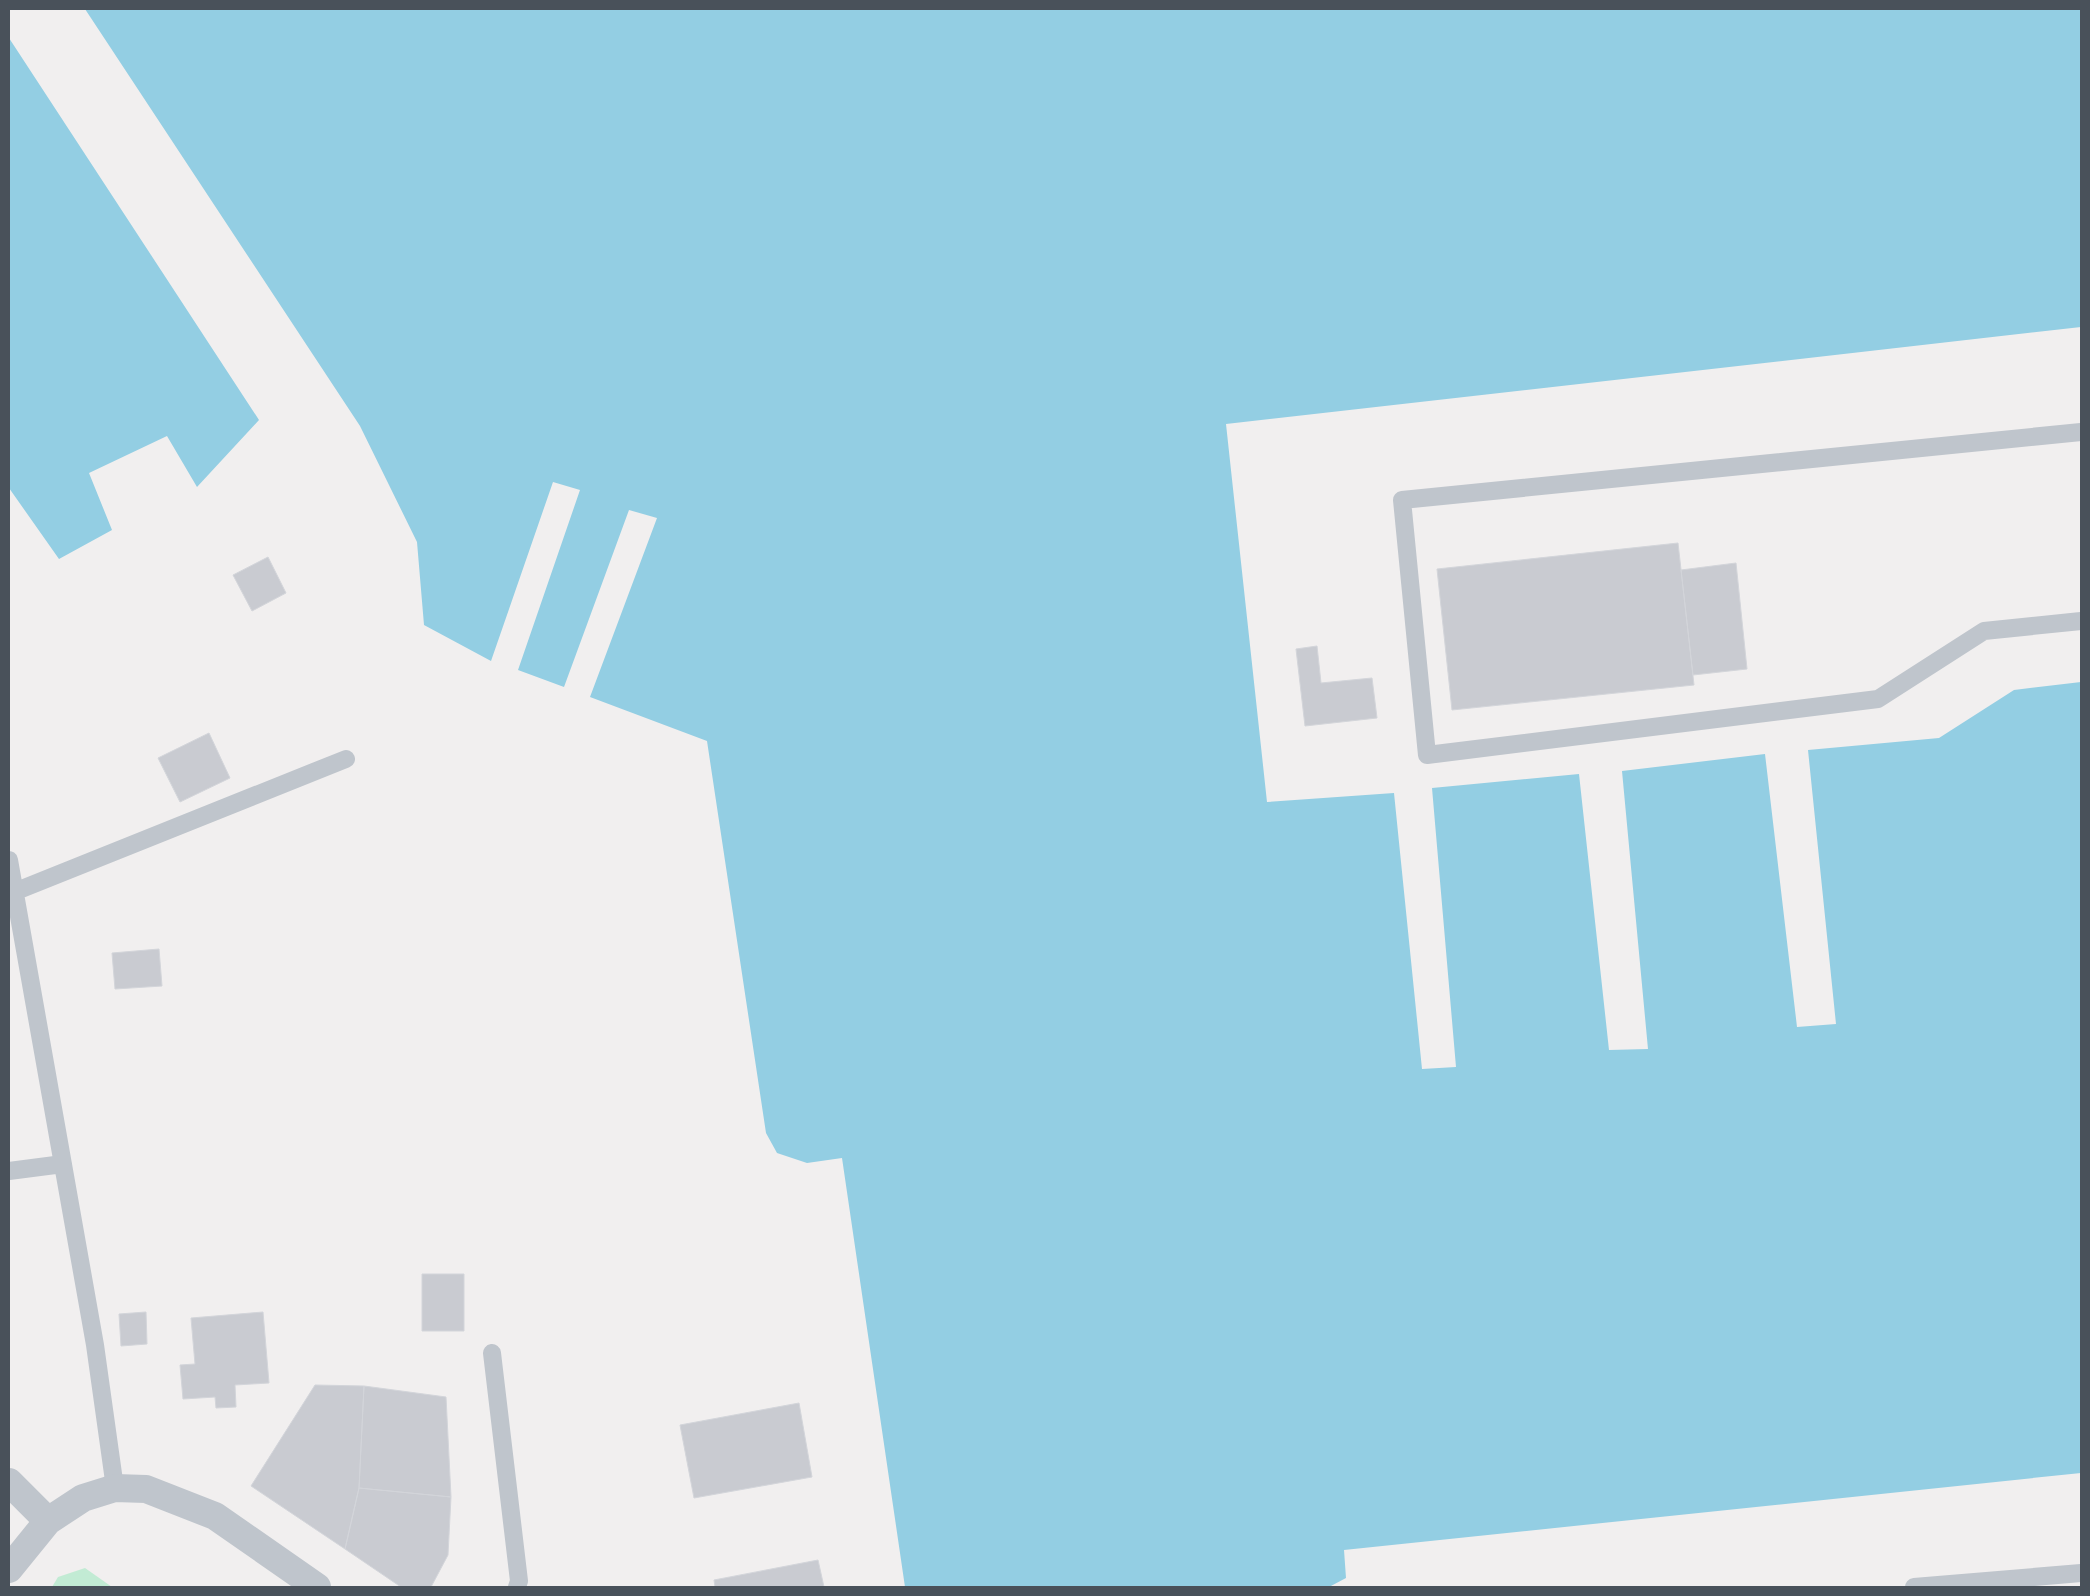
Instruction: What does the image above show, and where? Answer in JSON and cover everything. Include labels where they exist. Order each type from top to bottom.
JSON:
[{"type":"street","points":[[9,1482],[48,1521]]},
{"type":"street","points":[[9,1569],[48,1521],[83,1498],[116,1488],[146,1489],[215,1516],[317,1587]]},
{"type":"lane","points":[[2081,432],[1402,500],[1427,755],[1878,699],[1984,631],[2081,621]]},
{"type":"lane","points":[[14,892],[346,759]]},
{"type":"lane","points":[[9,860],[95,1345],[116,1488]]},
{"type":"lane","points":[[9,1171],[62,1164]]},
{"type":"lane","points":[[492,1353],[519,1581],[517,1587]]},
{"type":"lane","points":[[1914,1587],[2081,1573]]},
{"type":"green space","points":[[85,1568],[112,1587],[52,1587],[58,1577]]},
{"type":"water","points":[[85,9],[2081,9],[2081,327],[1226,424],[1267,802],[1394,793],[1422,1069],[1456,1067],[1432,788],[1579,774],[1609,1050],[1648,1049],[1622,771],[1765,754],[1797,1027],[1836,1024],[1808,750],[1939,738],[2014,690],[2081,682],[2081,1473],[1344,1550],[1346,1578],[1329,1587],[905,1587],[842,1158],[807,1163],[777,1153],[766,1133],[707,741],[590,697],[657,518],[629,510],[564,687],[518,670],[580,490],[553,482],[491,661],[424,625],[417,542],[360,426]]},
{"type":"water","points":[[9,38],[259,420],[197,487],[167,436],[89,473],[112,530],[59,559],[9,488]]},
{"type":"building","points":[[1678,543],[1694,685],[1452,710],[1437,569]]},
{"type":"building","points":[[268,557],[286,593],[252,611],[233,575]]},
{"type":"building","points":[[1736,563],[1747,669],[1693,675],[1681,570]]},
{"type":"building","points":[[1317,646],[1321,683],[1372,678],[1377,718],[1305,726],[1296,649]]},
{"type":"building","points":[[209,733],[230,778],[180,802],[158,758]]},
{"type":"building","points":[[159,949],[162,986],[115,989],[112,953]]},
{"type":"building","points":[[422,1274],[464,1274],[464,1331],[422,1331]]},
{"type":"building","points":[[146,1312],[147,1344],[121,1346],[119,1314]]},
{"type":"building","points":[[263,1312],[269,1383],[235,1385],[236,1407],[216,1408],[215,1397],[183,1399],[180,1365],[195,1364],[191,1318]]},
{"type":"building","points":[[315,1385],[364,1386],[359,1488],[345,1549],[251,1486]]},
{"type":"building","points":[[364,1386],[446,1397],[451,1497],[359,1488]]},
{"type":"building","points":[[799,1403],[812,1477],[694,1498],[680,1425]]},
{"type":"building","points":[[359,1488],[451,1497],[448,1555],[431,1587],[401,1587],[345,1549]]},
{"type":"building","points":[[818,1560],[824,1587],[715,1587],[714,1580]]}]
